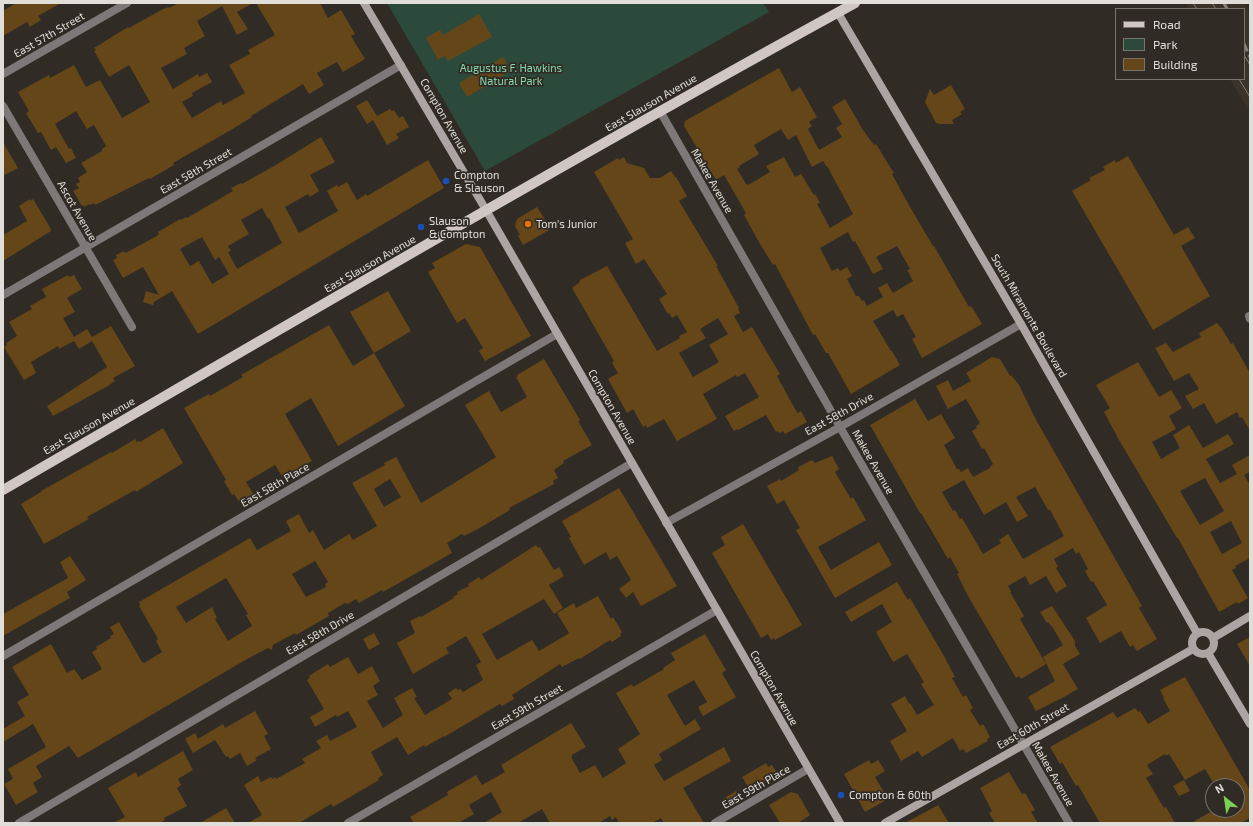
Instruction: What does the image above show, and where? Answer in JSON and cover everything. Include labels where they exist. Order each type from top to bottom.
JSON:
[{"type":"main road","name":"East Slauson Avenue","points":[[3,490],[486,210],[855,3]]},
{"type":"street","name":"East 57th Street","points":[[3,74],[127,3]]},
{"type":"street","name":"Compton Avenue","points":[[364,3],[486,210],[840,823]]},
{"type":"street","name":"South Miramonte Boulevard","points":[[838,12],[1021,324],[1197,633]]},
{"type":"street","name":"East 58th Street","points":[[3,296],[401,65]]},
{"type":"street","name":"Ascot Avenue","points":[[3,106],[132,327]]},
{"type":"street","name":"Makee Avenue","points":[[660,112],[1069,823]]},
{"type":"street","name":"East 58th Drive","points":[[666,523],[840,427],[1021,324]]},
{"type":"street","name":"East 58th Place","points":[[3,656],[557,334]]},
{"type":"street","name":"East 58th Drive","points":[[19,823],[632,463]]},
{"type":"street","name":"East 59th Street","points":[[348,823],[717,610]]},
{"type":"street","points":[[1213,638],[1250,616]]},
{"type":"street","points":[[1204,632],[1213,638],[1213,648],[1208,653],[1198,653],[1193,649],[1191,642],[1192,638],[1197,633],[1204,632]]},
{"type":"street","name":"East 60th Street","points":[[885,823],[1193,649]]},
{"type":"street","points":[[1208,653],[1250,724]]},
{"type":"street","name":"East 59th Place","points":[[715,823],[808,769]]},
{"type":"shaded area","points":[[1186,3],[1244,3],[1250,12],[1250,113],[1231,80],[1245,80],[1245,8],[1188,8]]},
{"type":"green space","name":"Augustus F. Hawkins Natural Park","points":[[387,3],[763,3],[769,12],[485,171]]},
{"type":"building","points":[[16,3],[61,3],[38,16],[41,20],[30,27],[27,22],[3,36],[3,11]]},
{"type":"building","points":[[179,3],[253,3],[237,12],[248,29],[237,35],[222,6],[197,21],[205,36],[184,48],[187,54],[161,68],[173,89],[198,74],[199,77],[207,73],[212,82],[192,93],[193,96],[182,102],[192,118],[221,101],[223,105],[245,93],[229,65],[250,54],[248,50],[275,35],[256,3],[320,3],[328,18],[341,10],[355,34],[351,36],[365,59],[343,72],[337,62],[317,73],[324,85],[309,94],[303,84],[231,130],[173,163],[174,165],[150,179],[149,178],[95,205],[94,203],[84,207],[73,191],[79,188],[76,184],[80,182],[78,178],[87,172],[81,163],[102,151],[102,149],[106,146],[94,125],[87,129],[76,111],[55,124],[69,149],[71,148],[76,158],[66,163],[56,147],[51,150],[41,132],[38,133],[26,113],[29,111],[18,92],[49,75],[50,78],[74,65],[86,87],[100,80],[122,118],[150,102],[129,65],[109,77],[94,51],[96,50],[94,48],[128,27],[129,28],[163,9]]},
{"type":"building","points":[[479,14],[492,37],[448,61],[445,56],[438,60],[426,38],[440,30],[443,35]]},
{"type":"building","points":[[503,57],[511,71],[467,97],[459,83]]},
{"type":"building","points":[[779,68],[792,92],[800,87],[817,117],[809,122],[812,126],[808,129],[819,150],[842,137],[836,128],[842,124],[832,107],[845,99],[863,130],[874,145],[876,144],[894,173],[892,174],[910,207],[969,307],[971,306],[982,324],[922,358],[912,339],[916,337],[903,314],[897,317],[893,310],[873,321],[900,365],[851,394],[828,353],[826,353],[815,334],[813,335],[775,264],[773,265],[760,244],[744,215],[746,213],[724,175],[716,180],[684,126],[685,121]],"holes":[[[781,129],[788,140],[796,135],[812,167],[823,161],[853,214],[830,228],[817,204],[820,203],[815,194],[814,195],[801,174],[795,177],[784,157],[766,166],[770,172],[748,185],[746,184],[737,169],[740,167],[739,166],[759,154],[754,145]],[[848,232],[853,242],[855,241],[873,274],[883,269],[876,257],[897,246],[910,269],[907,270],[913,281],[893,293],[887,283],[878,288],[883,297],[867,306],[864,300],[862,301],[859,296],[856,296],[847,279],[852,276],[847,267],[840,271],[838,268],[832,271],[820,248]]]},
{"type":"building","points":[[951,85],[965,109],[960,112],[962,114],[952,120],[954,124],[936,123],[925,102],[930,89],[934,95]]},
{"type":"building","points":[[367,100],[377,116],[390,109],[392,111],[394,110],[399,118],[403,116],[409,127],[396,134],[399,138],[387,145],[373,120],[367,124],[356,106]]},
{"type":"building","points":[[321,137],[335,162],[310,175],[319,191],[310,197],[308,194],[285,207],[299,233],[338,211],[327,191],[337,185],[338,187],[347,182],[357,200],[366,194],[367,196],[428,160],[444,188],[198,334],[172,291],[154,302],[153,305],[143,302],[146,291],[159,295],[143,267],[123,278],[113,260],[117,258],[116,255],[124,251],[125,253],[157,236],[159,234],[158,232],[180,219],[187,218],[233,191],[231,188],[241,183],[242,184]],"holes":[[[262,208],[282,243],[237,269],[228,252],[231,251],[228,246],[249,234],[241,220]],[[202,237],[215,260],[219,257],[229,274],[212,284],[199,261],[190,266],[180,249]]]},
{"type":"building","points":[[3,142],[18,168],[3,176]]},
{"type":"building","points":[[1128,156],[1174,235],[1188,227],[1195,238],[1181,246],[1210,296],[1153,330],[1072,191],[1091,180],[1089,178],[1105,170],[1103,167],[1115,160],[1116,163]]},
{"type":"building","points":[[624,157],[627,163],[644,168],[650,178],[660,178],[671,171],[676,177],[687,196],[679,201],[718,266],[716,266],[739,308],[740,313],[734,316],[743,332],[752,327],[780,374],[777,376],[795,409],[798,413],[801,411],[807,422],[785,434],[783,431],[780,433],[778,431],[776,432],[766,415],[734,431],[725,416],[759,397],[745,373],[737,377],[736,375],[703,394],[717,419],[677,441],[664,419],[647,428],[646,425],[643,427],[633,409],[627,413],[608,379],[618,373],[612,363],[614,361],[572,288],[579,283],[580,280],[607,266],[657,351],[680,338],[679,336],[687,332],[677,315],[672,318],[659,299],[667,294],[644,259],[636,264],[625,243],[633,239],[594,172],[618,158],[619,160]],"holes":[[[718,318],[728,334],[709,345],[719,362],[693,377],[679,353],[706,338],[700,329]]]},
{"type":"building","points":[[30,199],[30,201],[33,199],[51,231],[3,261],[3,235],[27,221],[19,206]]},
{"type":"building","points":[[537,207],[551,229],[523,245],[515,226],[517,219]]},
{"type":"building","points":[[466,244],[480,247],[531,336],[485,361],[479,351],[483,348],[465,318],[457,323],[428,272],[435,268],[432,263]]},
{"type":"building","points":[[68,275],[69,277],[74,275],[82,289],[67,298],[75,312],[63,318],[74,337],[87,329],[92,337],[111,326],[135,366],[113,378],[115,381],[108,386],[53,416],[47,406],[107,367],[92,341],[79,349],[74,341],[59,349],[58,346],[31,362],[36,373],[24,380],[4,347],[7,345],[6,343],[17,336],[9,322],[32,309],[30,306],[46,297],[42,289]]},
{"type":"building","points":[[388,291],[411,331],[374,353],[350,312]]},
{"type":"building","points":[[1217,323],[1231,344],[1233,343],[1250,373],[1250,431],[1242,417],[1240,418],[1237,412],[1216,424],[1204,403],[1193,409],[1185,396],[1199,389],[1189,373],[1174,381],[1155,348],[1166,343],[1173,352],[1201,337],[1199,333]]},
{"type":"building","points":[[329,325],[353,366],[374,353],[405,406],[338,446],[311,398],[285,414],[312,461],[283,478],[275,465],[246,482],[254,495],[240,503],[234,494],[232,495],[224,481],[226,480],[184,408],[209,394],[210,396],[243,377],[241,375]]},
{"type":"building","points":[[992,357],[1000,359],[1010,376],[1011,375],[1019,385],[1035,418],[1142,606],[1139,608],[1157,639],[1137,651],[1133,645],[1130,647],[1121,631],[1100,643],[1086,618],[1107,605],[1093,581],[1091,582],[1085,571],[1088,569],[1079,552],[1076,554],[1073,548],[1054,559],[1058,567],[1056,568],[1067,586],[1056,593],[1046,576],[1030,585],[1025,576],[1008,586],[1024,616],[1020,619],[1046,664],[1021,679],[1019,676],[1016,678],[968,596],[957,574],[959,573],[950,557],[948,559],[920,513],[870,425],[915,399],[928,421],[941,414],[955,438],[944,445],[957,469],[961,472],[968,468],[973,477],[990,468],[993,464],[984,448],[982,449],[972,431],[977,428],[976,426],[980,423],[966,399],[948,409],[936,386],[948,380],[953,391],[971,381],[966,373]],"holes":[[[964,480],[984,515],[1006,502],[1017,522],[1028,516],[1016,497],[1035,487],[1064,536],[1023,559],[1008,534],[999,540],[1001,543],[983,554],[962,518],[960,519],[955,510],[953,511],[942,492]]]},
{"type":"building","points":[[544,359],[580,420],[578,421],[592,445],[563,461],[564,463],[554,470],[558,478],[553,481],[554,484],[509,508],[510,510],[478,529],[464,536],[462,534],[447,543],[452,553],[383,592],[382,590],[359,603],[356,599],[348,604],[345,603],[328,613],[329,616],[296,635],[295,633],[273,645],[272,650],[268,648],[247,659],[78,758],[69,746],[36,766],[42,777],[33,783],[38,792],[16,805],[4,784],[13,779],[8,769],[46,747],[33,724],[3,742],[3,729],[25,716],[17,702],[29,695],[12,667],[51,644],[67,673],[74,669],[82,680],[102,669],[92,652],[97,649],[96,647],[111,638],[110,636],[114,634],[110,627],[119,622],[144,663],[162,652],[156,641],[158,639],[139,606],[139,602],[250,538],[257,550],[291,531],[286,521],[299,514],[309,533],[313,530],[324,550],[349,534],[353,540],[377,526],[352,483],[385,465],[384,463],[396,457],[421,503],[496,457],[465,405],[489,391],[501,412],[527,397],[516,377],[518,376],[517,375]],"holes":[[[390,479],[401,497],[384,507],[374,489]],[[315,561],[328,582],[325,584],[326,587],[306,597],[292,574]],[[226,578],[248,614],[246,615],[252,626],[228,641],[215,619],[217,618],[212,607],[186,623],[176,607]]]},
{"type":"building","points":[[1138,362],[1159,397],[1171,390],[1182,408],[1169,416],[1176,429],[1152,442],[1161,459],[1180,448],[1173,435],[1189,425],[1203,448],[1228,434],[1234,444],[1206,459],[1220,483],[1237,474],[1232,465],[1250,455],[1250,472],[1244,475],[1250,485],[1250,558],[1235,566],[1236,568],[1232,570],[1248,598],[1219,612],[1178,538],[1119,440],[1104,412],[1110,408],[1096,385]],"holes":[[[1205,478],[1224,511],[1200,525],[1180,491]],[[1231,521],[1242,543],[1222,554],[1210,532]]]},
{"type":"building","points":[[163,428],[183,463],[136,492],[135,490],[87,517],[89,519],[44,544],[21,504],[41,491],[135,439],[137,442],[140,442]]},
{"type":"building","points":[[832,456],[839,469],[835,472],[851,499],[853,497],[866,520],[818,547],[831,570],[879,542],[892,565],[835,598],[796,530],[800,528],[784,500],[777,504],[767,486],[780,479],[781,481],[799,470],[798,467],[812,460],[815,463]]},
{"type":"building","points":[[619,488],[677,586],[641,606],[633,592],[626,598],[619,589],[631,580],[617,556],[610,560],[606,552],[584,565],[569,538],[571,537],[562,521]]},
{"type":"building","points":[[743,524],[802,625],[775,640],[774,638],[771,640],[768,634],[761,638],[712,553],[725,545],[721,537]]},
{"type":"building","points":[[536,545],[538,548],[540,547],[554,570],[559,567],[564,576],[549,585],[563,608],[554,614],[544,599],[482,634],[497,660],[532,640],[539,651],[566,635],[569,633],[557,613],[574,603],[576,608],[598,596],[611,619],[613,617],[622,632],[620,634],[621,636],[612,642],[610,640],[580,659],[579,658],[562,667],[560,664],[512,695],[514,699],[502,706],[500,704],[444,737],[425,747],[424,745],[408,755],[397,737],[371,752],[383,775],[378,778],[379,780],[333,807],[331,804],[299,823],[248,823],[262,815],[244,785],[258,776],[261,782],[271,777],[272,779],[275,777],[276,779],[305,763],[302,759],[321,748],[316,741],[327,735],[330,741],[357,727],[348,711],[337,717],[336,715],[315,727],[310,717],[324,709],[307,680],[310,678],[309,676],[328,664],[330,667],[348,657],[358,674],[372,666],[380,681],[373,686],[378,695],[367,701],[383,728],[403,715],[394,698],[412,688],[417,697],[414,698],[425,715],[452,699],[448,693],[456,688],[458,690],[461,689],[463,692],[483,680],[476,665],[481,662],[466,636],[446,648],[449,653],[413,674],[397,643],[415,633],[410,621],[420,616],[421,617],[454,598],[453,597],[458,594],[457,592],[469,586],[468,584],[479,577],[481,580]]},
{"type":"building","points":[[70,556],[86,580],[67,592],[70,598],[3,636],[3,614],[68,578],[60,562]]},
{"type":"building","points":[[897,582],[908,600],[910,598],[944,656],[955,677],[952,678],[963,697],[966,695],[973,708],[970,710],[980,726],[983,724],[990,737],[987,739],[988,741],[966,753],[963,749],[960,751],[953,738],[922,757],[918,751],[901,761],[890,741],[907,731],[891,704],[905,696],[917,715],[934,705],[921,684],[924,682],[907,654],[893,662],[876,632],[892,622],[882,604],[851,622],[845,612]]},
{"type":"building","points":[[1052,606],[1075,641],[1075,646],[1080,654],[1063,664],[1078,689],[1036,711],[1028,697],[1055,681],[1043,657],[1063,645],[1053,628],[1048,622],[1047,623],[1040,612]]},
{"type":"building","points":[[374,633],[380,644],[369,650],[363,639]]},
{"type":"building","points":[[705,634],[726,670],[722,673],[736,697],[703,716],[698,707],[707,702],[694,680],[667,695],[685,726],[695,719],[701,729],[659,754],[662,760],[654,765],[664,781],[724,747],[731,761],[683,788],[704,823],[664,823],[661,818],[652,823],[619,823],[616,817],[612,820],[610,816],[599,823],[550,823],[542,809],[518,823],[484,823],[502,812],[491,792],[469,805],[474,814],[458,823],[414,823],[410,817],[448,795],[447,792],[476,775],[482,785],[505,772],[501,765],[571,723],[586,747],[571,757],[580,773],[595,765],[603,778],[626,763],[618,749],[640,734],[616,693],[632,684],[633,687],[664,669],[663,668],[675,660],[671,653]]},
{"type":"building","points":[[1250,637],[1250,666],[1237,644]]},
{"type":"building","points":[[1185,677],[1243,778],[1210,778],[1205,769],[1185,780],[1169,754],[1166,756],[1165,754],[1147,765],[1153,774],[1146,778],[1175,823],[1100,823],[1078,785],[1076,786],[1062,762],[1060,764],[1050,747],[1113,712],[1117,718],[1135,708],[1138,712],[1140,711],[1148,724],[1170,711],[1160,690]]},
{"type":"building","points":[[255,711],[268,734],[264,736],[271,749],[255,758],[257,760],[247,766],[240,753],[230,759],[228,756],[226,757],[215,740],[193,753],[185,739],[195,733],[198,739],[223,724],[225,728]]},
{"type":"building","points":[[183,751],[193,770],[178,779],[181,785],[177,788],[187,806],[164,818],[165,820],[160,823],[113,823],[125,817],[108,788],[136,772],[138,777]]},
{"type":"building","points":[[869,760],[871,764],[878,760],[885,771],[875,777],[888,799],[865,812],[844,774]]},
{"type":"building","points":[[766,763],[768,767],[772,765],[778,774],[750,790],[742,777]]},
{"type":"building","points":[[1009,772],[1022,794],[1025,793],[1035,810],[1031,812],[1038,823],[995,823],[989,813],[992,811],[980,788]]},
{"type":"building","points":[[1184,780],[1190,791],[1179,796],[1173,786]]},
{"type":"building","points":[[1245,781],[1250,790],[1250,818],[1241,823],[1191,823],[1205,815],[1205,818],[1245,818]]},
{"type":"building","points":[[736,791],[741,801],[728,809],[723,799]]},
{"type":"building","points":[[791,792],[798,794],[810,815],[798,823],[780,823],[769,805]]},
{"type":"building","points":[[938,805],[949,823],[905,823]]},
{"type":"building","points":[[226,808],[235,823],[200,823]]},
{"type":"tram line","points":[[1193,3],[1196,8]]},
{"type":"tram line","points":[[1212,3],[1215,8]]},
{"type":"tram line","points":[[1245,57],[1250,65]]},
{"type":"tram line","points":[[1240,80],[1250,97]]},
{"type":"railway","points":[[1224,3],[1226,8]]},
{"type":"railway","points":[[1245,46],[1250,57]]},
{"type":"place","name":"Compton & Slauson","points":[[446,181]]},
{"type":"place","name":"Tom's Junior","points":[[528,224]]},
{"type":"place","name":"Slauson & Compton","points":[[421,227]]},
{"type":"place","name":"Compton & 60th","points":[[841,795]]}]
